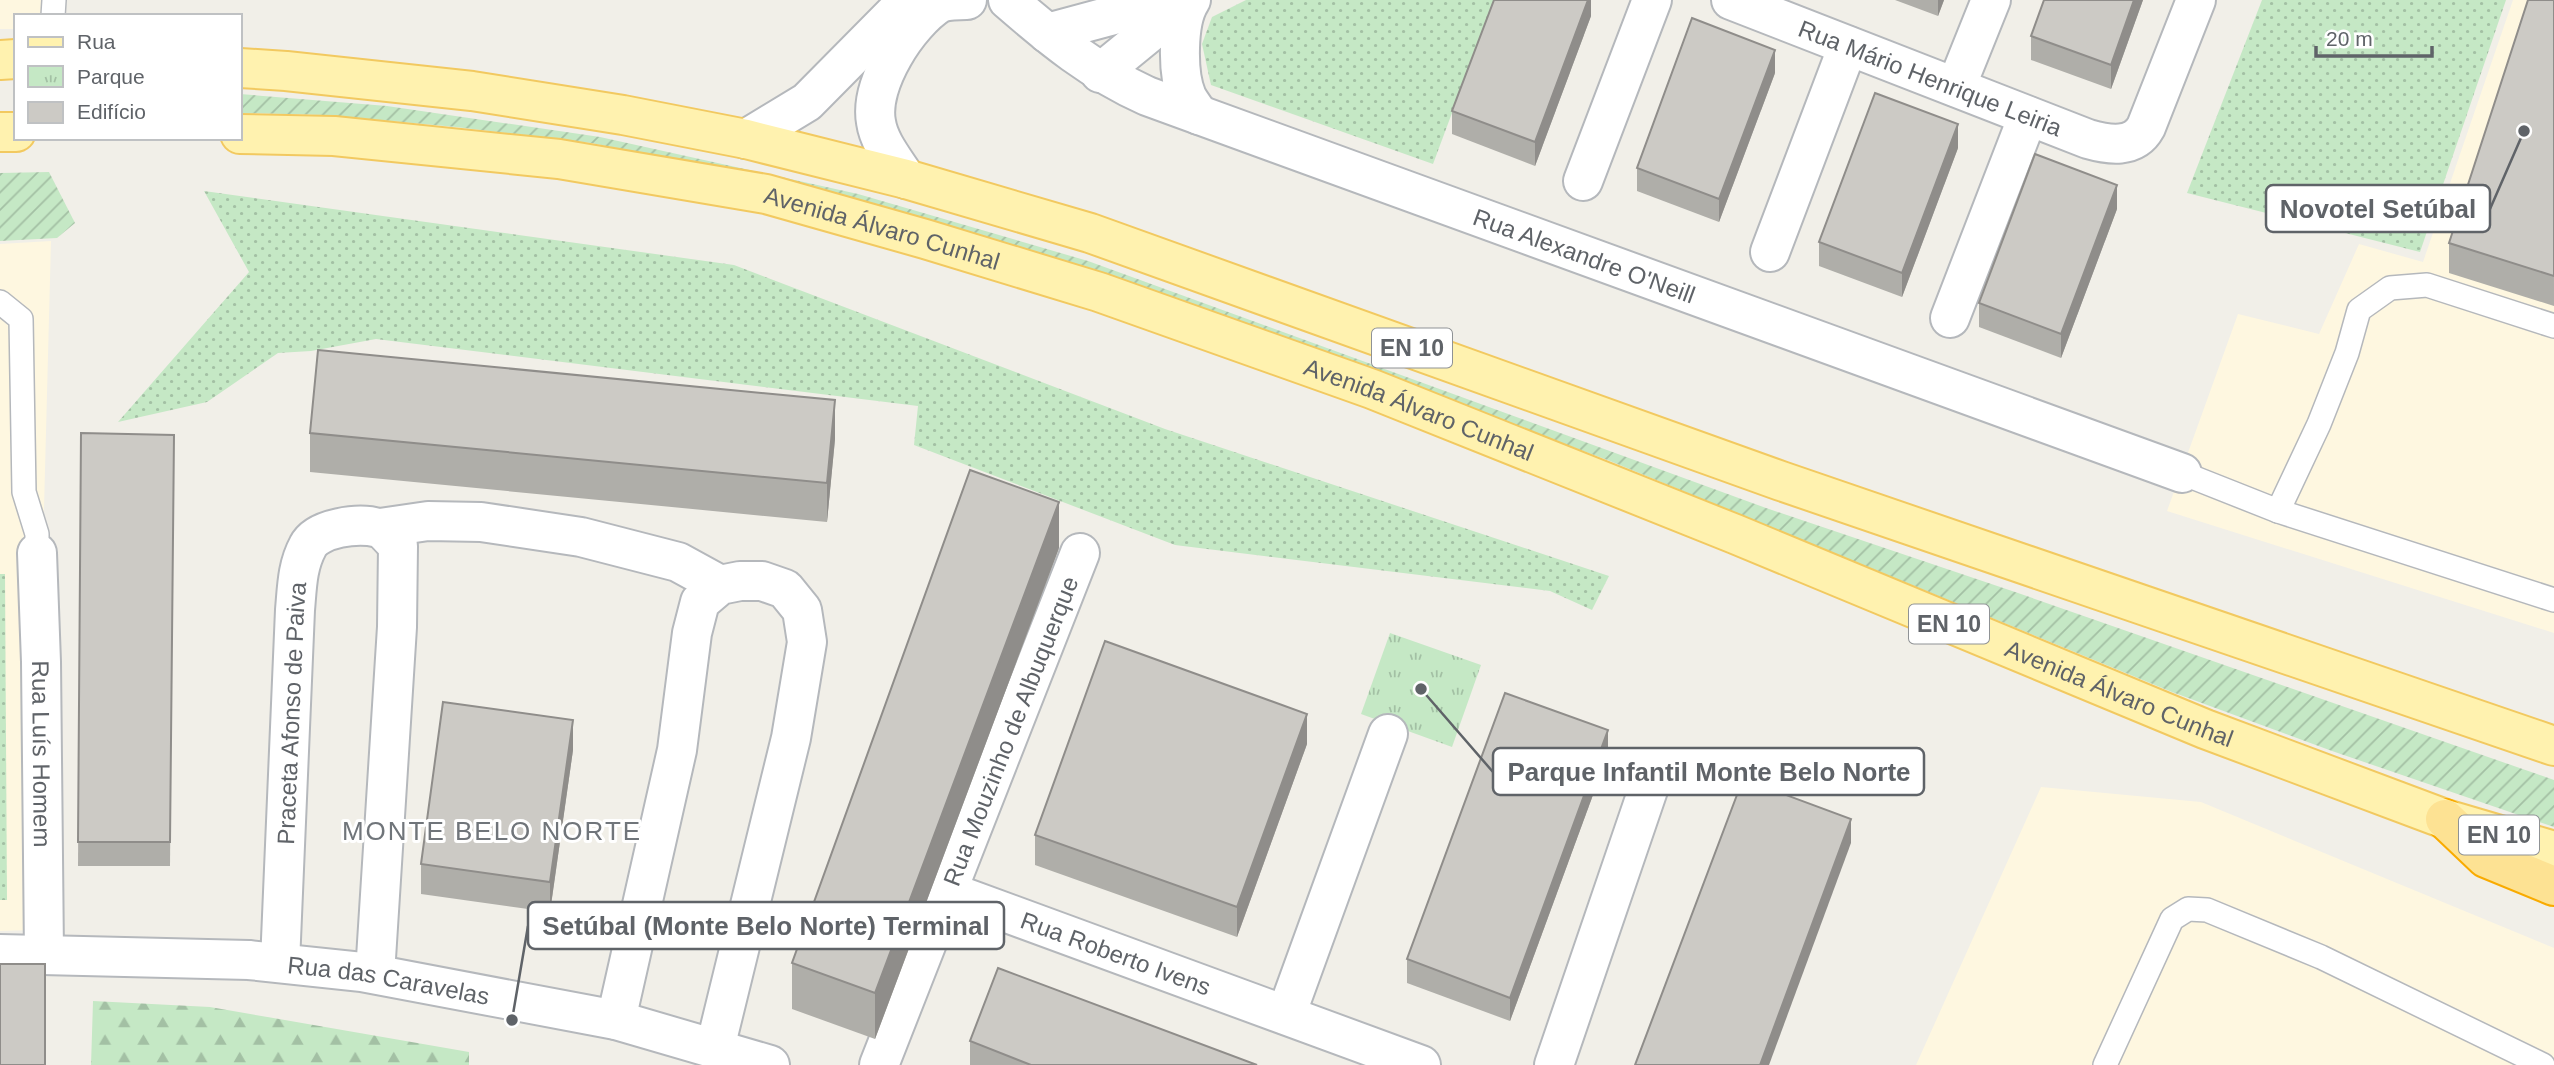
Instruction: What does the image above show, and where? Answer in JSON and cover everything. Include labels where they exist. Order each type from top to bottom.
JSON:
[{"type":"highway","points":[[2445,819],[2486,858],[2554,886]]},
{"type":"main road","name":"Avenida Álvaro Cunhal","points":[[242,68],[472,91],[623,115],[746,139],[906,179],[1090,233],[1863,510],[2554,746]]},
{"type":"main road","name":"Avenida Álvaro Cunhal","points":[[242,134],[334,136],[559,159],[766,194],[1099,292],[1372,389],[1735,534],[2205,729],[2445,819],[2554,851]]},
{"type":"main road","points":[[2516,732],[2554,737]]},
{"type":"street","points":[[746,139],[807,102],[908,0]]},
{"type":"street","points":[[906,179],[878,132],[874,107],[878,86],[912,29],[942,3],[967,0]]},
{"type":"street","name":"Rua Alexandre O'Neill","points":[[1008,0],[1100,73],[1147,96],[2182,473]]},
{"type":"street","points":[[1047,33],[1170,0]]},
{"type":"street","points":[[1100,73],[1190,0]]},
{"type":"street","points":[[1190,0],[1181,28],[1183,81],[1188,100],[1199,115]]},
{"type":"street","points":[[1583,181],[1652,0]]},
{"type":"street","name":"Rua Mário Henrique Leiria","points":[[1731,0],[1779,9],[1848,46],[2088,139],[2119,144],[2132,141],[2143,133],[2196,0]]},
{"type":"street","points":[[1956,88],[1991,0]]},
{"type":"street","points":[[1770,252],[1848,46]]},
{"type":"street","points":[[1950,318],[2028,116]]},
{"type":"street","name":"Praceta Afonso de Paiva","points":[[280,962],[295,610],[299,567],[309,542],[332,530],[356,524],[380,528],[428,521],[481,522],[581,537],[678,562],[720,585]]},
{"type":"street","points":[[375,974],[399,572],[398,546],[380,528]]},
{"type":"street","name":"Rua Luís Homem","points":[[37,553],[44,954]]},
{"type":"street","name":"Rua Mouzinho de Albuquerque","points":[[879,1065],[1080,553]]},
{"type":"street","points":[[616,1020],[677,750],[692,633],[700,602],[720,585],[740,580],[762,581],[785,589],[802,610],[807,642],[791,738],[715,1048]]},
{"type":"street","points":[[1286,1015],[1388,734]]},
{"type":"street","points":[[1554,1065],[1652,778]]},
{"type":"street","name":"Rua Roberto Ivens","points":[[947,891],[1421,1065]]},
{"type":"street","name":"Rua das Caravelas","points":[[0,954],[280,962],[375,974],[616,1020],[770,1065]]},
{"type":"lane","points":[[2278,511],[2319,424],[2347,353],[2359,310],[2390,288],[2427,285],[2554,326]]},
{"type":"lane","points":[[0,302],[21,319],[24,492],[37,534],[37,553]]},
{"type":"lane","points":[[2182,473],[2278,511],[2554,600]]},
{"type":"lane","points":[[2105,1065],[2172,919],[2188,909],[2207,909],[2322,957],[2543,1065]]},
{"type":"shaded area","points":[[0,0],[42,0],[41,14],[14,14],[14,29],[0,29]]},
{"type":"shaded area","points":[[2513,0],[2554,0],[2554,633],[2167,511],[2238,314],[2319,334],[2359,244],[2423,262]]},
{"type":"shaded area","points":[[51,241],[33,930],[0,931],[0,244]]},
{"type":"shaded area","points":[[2041,787],[2201,802],[2554,948],[2554,1065],[1916,1065]]},
{"type":"green space","points":[[1246,0],[1494,0],[1433,164],[1211,85],[1202,44],[1212,17]]},
{"type":"green space","points":[[2262,0],[2506,0],[2420,252],[2187,193]]},
{"type":"green space","points":[[242,94],[387,106],[600,137],[858,194],[1088,261],[1766,508],[2554,780],[2554,827],[2332,751],[2172,692],[1610,461],[1423,391],[718,168],[591,143],[324,115],[242,113]]},
{"type":"green space","points":[[49,172],[75,223],[57,238],[0,241],[0,173]]},
{"type":"green space","points":[[204,191],[734,265],[1165,429],[1609,576],[1592,610],[1550,591],[1175,545],[914,445],[918,406],[376,339],[311,351],[278,353],[207,402],[118,422],[249,272]]},
{"type":"green space","points":[[0,574],[5,574],[7,900],[0,900]]},
{"type":"green space","points":[[1390,633],[1481,665],[1452,747],[1361,714]]},
{"type":"green space","points":[[93,1001],[210,1007],[469,1052],[469,1065],[91,1065]]},
{"type":"building","points":[[1494,0],[1588,0],[1535,142],[1452,111]]},
{"type":"building","points":[[2044,0],[2134,0],[2111,65],[2031,36]]},
{"type":"building","points":[[2528,0],[2554,0],[2554,276],[2449,243]]},
{"type":"building","points":[[1692,18],[1775,50],[1719,199],[1637,168]]},
{"type":"building","points":[[1875,93],[1958,124],[1902,273],[1819,242]]},
{"type":"building","points":[[2035,154],[2117,185],[2061,334],[1979,303]]},
{"type":"building","points":[[318,350],[835,400],[827,483],[310,433]]},
{"type":"building","points":[[81,433],[174,435],[170,842],[78,842]]},
{"type":"building","points":[[970,470],[1059,502],[875,993],[792,963]]},
{"type":"building","points":[[1105,641],[1307,714],[1237,907],[1035,835]]},
{"type":"building","points":[[1505,693],[1608,730],[1510,998],[1407,959]]},
{"type":"building","points":[[443,702],[573,720],[550,882],[421,864]]},
{"type":"building","points":[[1743,779],[1851,819],[1760,1065],[1635,1065]]},
{"type":"building","points":[[0,964],[45,964],[45,1065],[0,1065]]},
{"type":"building","points":[[998,968],[1257,1065],[1031,1065],[970,1041]]},
{"type":"place","name":"Novotel Setúbal","points":[[2524,131]]},
{"type":"place","name":"Parque Infantil Monte Belo Norte","points":[[1421,689]]},
{"type":"place","name":"Setúbal (Monte Belo Norte) Terminal","points":[[512,1020]]},
{"type":"district","name":"MONTE BELO NORTE","points":[[492,831]]}]
